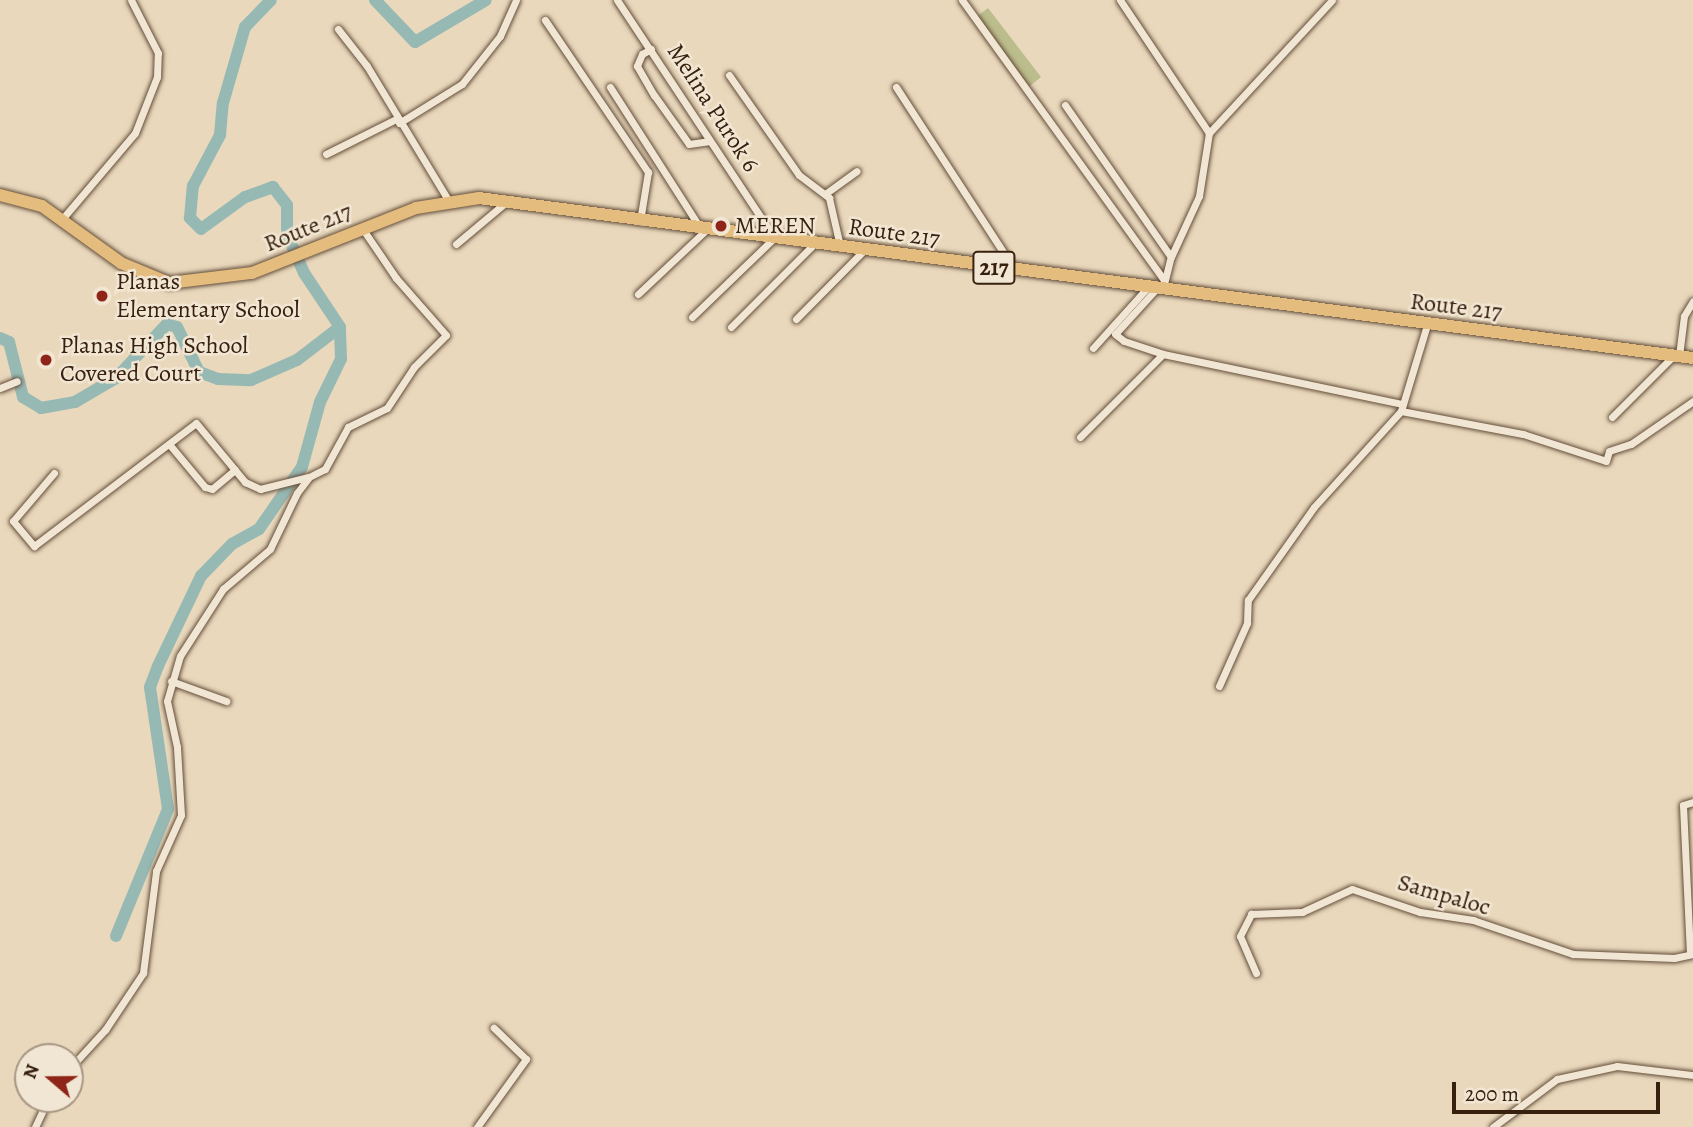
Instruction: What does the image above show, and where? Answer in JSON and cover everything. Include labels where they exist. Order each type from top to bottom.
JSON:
[{"type":"main road","name":"Route 217","points":[[0,195],[24,199],[63,218],[121,263],[169,283],[231,278],[288,259],[362,228],[448,200],[507,201],[640,222],[1158,286],[1427,325],[1693,358]]},
{"type":"street","points":[[63,218],[135,133],[157,76],[158,53],[131,0]]},
{"type":"street","points":[[326,154],[397,121],[462,84],[500,36],[516,0]]},
{"type":"street","name":"Melina Purok 6","points":[[617,0],[774,239]]},
{"type":"street","points":[[961,0],[1158,286]]},
{"type":"street","points":[[1120,0],[1209,133]]},
{"type":"street","points":[[1332,0],[1209,133],[1199,196],[1158,286],[1115,334],[1129,344],[1163,354],[1524,434],[1606,461],[1609,451],[1631,444],[1693,401]]},
{"type":"street","points":[[545,19],[648,172],[640,222]]},
{"type":"street","points":[[338,29],[367,66],[397,121],[448,200]]},
{"type":"street","points":[[651,49],[642,54],[637,66],[654,95],[689,144],[710,141]]},
{"type":"street","points":[[729,75],[799,175],[825,194],[833,207],[841,248]]},
{"type":"street","points":[[610,87],[704,230],[638,294]]},
{"type":"street","points":[[896,87],[1014,270]]},
{"type":"street","points":[[1065,105],[1171,257]]},
{"type":"street","points":[[825,194],[857,171]]},
{"type":"street","points":[[456,244],[507,201]]},
{"type":"street","points":[[54,473],[13,522],[34,546],[197,423],[235,470],[260,489],[309,477],[325,469],[352,422],[387,408],[414,367],[446,335],[396,278],[362,228]]},
{"type":"street","points":[[691,317],[774,239]]},
{"type":"street","points":[[731,327],[814,244]]},
{"type":"street","points":[[796,319],[863,250]]},
{"type":"street","points":[[1093,348],[1158,286]]},
{"type":"street","points":[[1612,417],[1676,356],[1684,316],[1693,302]]},
{"type":"street","points":[[1219,685],[1247,623],[1248,600],[1314,507],[1402,407],[1427,325]]},
{"type":"street","points":[[1080,437],[1163,354]]},
{"type":"street","points":[[0,388],[17,381]]},
{"type":"street","points":[[169,443],[205,487],[212,489],[235,470]]},
{"type":"street","points":[[84,1053],[105,1030],[143,973],[156,871],[182,803],[167,701],[171,681],[209,607],[235,577],[270,549],[309,477]]},
{"type":"street","points":[[171,681],[226,701]]},
{"type":"street","points":[[1691,954],[1683,805],[1693,802]]},
{"type":"street","name":"Sampaloc","points":[[1256,973],[1240,936],[1251,914],[1302,912],[1352,889],[1420,912],[1473,920],[1573,954],[1598,958],[1674,958],[1691,954]]},
{"type":"street","points":[[477,1127],[526,1059],[494,1028]]},
{"type":"street","points":[[1493,1127],[1557,1079],[1617,1066],[1693,1075]]},
{"type":"green space","points":[[988,8],[1041,77],[1025,90],[972,20]]},
{"type":"waterway","points":[[116,936],[168,809],[150,687],[158,666],[201,576],[232,544],[259,529],[302,467],[320,402],[341,359],[340,327],[304,273],[287,234],[287,205],[273,187],[245,197],[201,229],[190,218],[193,186],[220,135],[223,103],[245,27],[271,0]]},
{"type":"waterway","points":[[375,0],[415,42],[486,0]]},
{"type":"waterway","points":[[0,338],[9,342],[23,397],[41,408],[75,402],[116,378],[167,324],[177,327],[199,372],[218,379],[251,380],[297,360],[340,327]]},
{"type":"place","name":"MEREN","points":[[721,226]]},
{"type":"place","name":"Planas Elementary School","points":[[102,296]]},
{"type":"place","name":"Planas High School Covered Court","points":[[46,360]]}]
